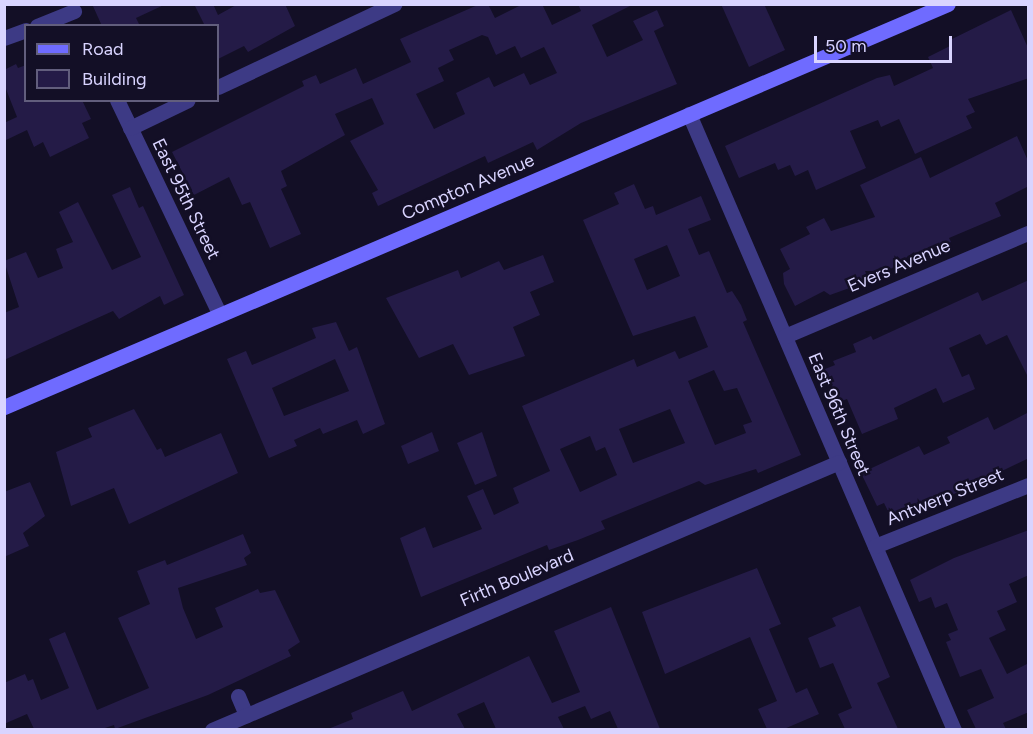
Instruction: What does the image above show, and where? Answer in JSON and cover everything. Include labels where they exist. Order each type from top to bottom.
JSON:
[{"type":"main road","name":"Compton Avenue","points":[[4,407],[944,5]]},
{"type":"street","points":[[219,87],[394,4]]},
{"type":"street","points":[[41,24],[72,8],[79,24]]},
{"type":"street","points":[[4,38],[24,31]]},
{"type":"street","name":"East 95th Street","points":[[118,102],[220,315]]},
{"type":"street","points":[[130,128],[184,102]]},
{"type":"street","name":"East 96th Street","points":[[689,114],[954,729]]},
{"type":"street","name":"Evers Avenue","points":[[785,336],[1029,233]]},
{"type":"street","name":"Firth Boulevard","points":[[212,729],[838,462]]},
{"type":"street","name":"Antwerp Street","points":[[875,546],[1029,484]]},
{"type":"street","points":[[238,696],[246,715]]},
{"type":"building","points":[[92,4],[166,4],[136,18],[139,24],[101,24]]},
{"type":"building","points":[[194,4],[213,4],[218,15],[238,4],[285,4],[295,26],[248,52],[244,46],[219,58],[219,24],[204,24]]},
{"type":"building","points":[[480,4],[488,4],[495,18],[523,4],[542,4],[552,25],[581,11],[578,4],[634,4],[592,25],[607,57],[643,40],[633,21],[657,10],[664,26],[654,31],[677,84],[581,123],[537,150],[533,142],[488,163],[485,156],[378,206],[372,193],[378,190],[350,141],[384,124],[372,98],[335,114],[345,135],[281,171],[287,186],[281,189],[301,234],[270,248],[250,202],[242,205],[229,177],[194,195],[172,152],[304,86],[302,81],[316,75],[320,84],[356,68],[363,84],[411,62],[400,39]],"holes":[[[482,35],[488,37],[496,55],[515,46],[521,58],[544,47],[557,73],[530,85],[524,73],[494,87],[489,77],[456,93],[465,114],[434,129],[416,94],[444,81],[438,68],[454,60],[449,50]]]},
{"type":"building","points":[[721,4],[764,4],[785,50],[749,67]]},
{"type":"building","points":[[1011,10],[1029,50],[1029,78],[968,99],[975,112],[966,116],[972,128],[915,154],[899,119],[881,127],[878,120],[850,131],[866,168],[816,190],[808,170],[795,176],[790,165],[778,170],[775,163],[739,178],[725,146],[877,78],[890,75],[894,86],[933,68],[928,57],[952,45],[950,40]]},
{"type":"building","points":[[16,64],[18,68],[24,66],[24,102],[83,102],[91,119],[82,123],[89,138],[50,157],[43,142],[34,147],[27,130],[4,141],[4,123],[17,117],[4,84],[4,70]]},
{"type":"building","points":[[1017,136],[1029,163],[1029,186],[995,203],[1001,216],[949,238],[951,242],[916,257],[914,252],[888,271],[865,271],[869,281],[830,295],[824,291],[795,306],[784,284],[783,273],[790,269],[780,249],[810,234],[806,227],[824,218],[831,231],[875,217],[860,185],[921,157],[930,178]]},
{"type":"building","points":[[634,184],[645,209],[653,206],[656,215],[701,196],[711,220],[688,229],[699,255],[709,251],[727,293],[732,291],[741,305],[747,320],[743,322],[801,455],[758,473],[756,469],[705,485],[699,481],[601,521],[605,529],[549,550],[547,545],[421,597],[400,538],[425,527],[433,548],[482,529],[467,496],[483,489],[494,515],[519,503],[513,488],[550,471],[522,406],[634,359],[637,367],[675,351],[679,359],[708,347],[695,316],[633,336],[583,220],[619,204],[614,193]],"holes":[[[667,245],[680,276],[647,290],[634,259]],[[714,370],[724,391],[737,388],[752,422],[743,425],[746,433],[715,445],[688,381]],[[670,409],[685,443],[633,463],[619,429]],[[590,436],[596,451],[605,447],[617,475],[580,492],[560,449]]]},
{"type":"building","points":[[130,187],[139,208],[143,206],[184,295],[164,305],[160,296],[119,319],[113,311],[4,360],[4,313],[19,307],[4,261],[26,252],[38,278],[63,268],[56,249],[73,242],[59,212],[78,202],[112,270],[141,257],[112,195]]},
{"type":"building","points":[[543,255],[554,282],[530,292],[540,315],[513,327],[525,356],[469,375],[453,344],[419,358],[386,298],[458,270],[461,278],[499,261],[504,270]]},
{"type":"building","points":[[1029,280],[1029,379],[1007,335],[986,345],[980,334],[949,348],[962,377],[969,374],[975,389],[943,403],[936,388],[894,408],[898,419],[862,434],[847,399],[839,402],[825,369],[835,365],[833,361],[856,352],[853,344],[871,336],[873,340],[978,292],[982,301]]},
{"type":"building","points":[[336,322],[349,351],[357,347],[385,424],[363,434],[357,420],[323,434],[320,428],[294,440],[297,446],[269,458],[227,359],[246,351],[252,365],[316,338],[312,328]],"holes":[[[335,359],[349,391],[284,416],[272,388]]]},
{"type":"building","points":[[134,409],[157,450],[161,448],[165,457],[221,433],[238,473],[129,524],[114,488],[71,506],[56,452],[92,437],[88,428]]},
{"type":"building","points":[[1029,412],[1029,458],[952,495],[950,491],[891,517],[884,503],[877,506],[861,473],[919,446],[924,455],[950,443],[947,437],[988,417],[994,430]]},
{"type":"building","points":[[432,432],[439,451],[408,464],[401,446]]},
{"type":"building","points":[[482,432],[497,476],[475,485],[457,443]]},
{"type":"building","points":[[30,482],[45,516],[23,533],[29,546],[4,557],[4,492]]},
{"type":"building","points":[[1029,530],[1029,575],[1009,584],[1017,602],[997,611],[1006,630],[989,638],[1007,674],[1029,663],[1029,712],[1003,723],[1006,729],[976,729],[967,710],[994,698],[981,669],[960,677],[946,642],[951,640],[948,634],[958,630],[947,603],[935,608],[931,597],[919,602],[910,580],[954,558]]},
{"type":"building","points":[[243,534],[251,553],[244,558],[247,565],[178,588],[183,608],[196,639],[223,627],[215,608],[258,589],[260,593],[275,590],[300,642],[288,650],[291,656],[208,695],[115,729],[114,725],[102,729],[34,729],[27,714],[4,724],[4,683],[25,674],[28,681],[33,679],[41,700],[69,688],[49,639],[65,632],[97,710],[149,688],[118,618],[150,604],[137,571],[165,560],[167,565]]},
{"type":"building","points":[[757,568],[781,624],[769,629],[796,693],[807,688],[819,714],[784,729],[767,729],[758,709],[777,701],[750,637],[665,674],[642,612]]},
{"type":"building","points":[[860,606],[890,677],[877,683],[898,729],[845,729],[838,714],[852,708],[833,663],[820,668],[808,638],[836,626],[832,618]]},
{"type":"building","points":[[611,607],[660,729],[618,729],[610,711],[591,719],[585,706],[558,717],[564,729],[496,729],[484,702],[457,714],[465,729],[328,729],[353,719],[351,713],[403,691],[412,711],[529,656],[552,703],[580,692],[554,631]]}]
